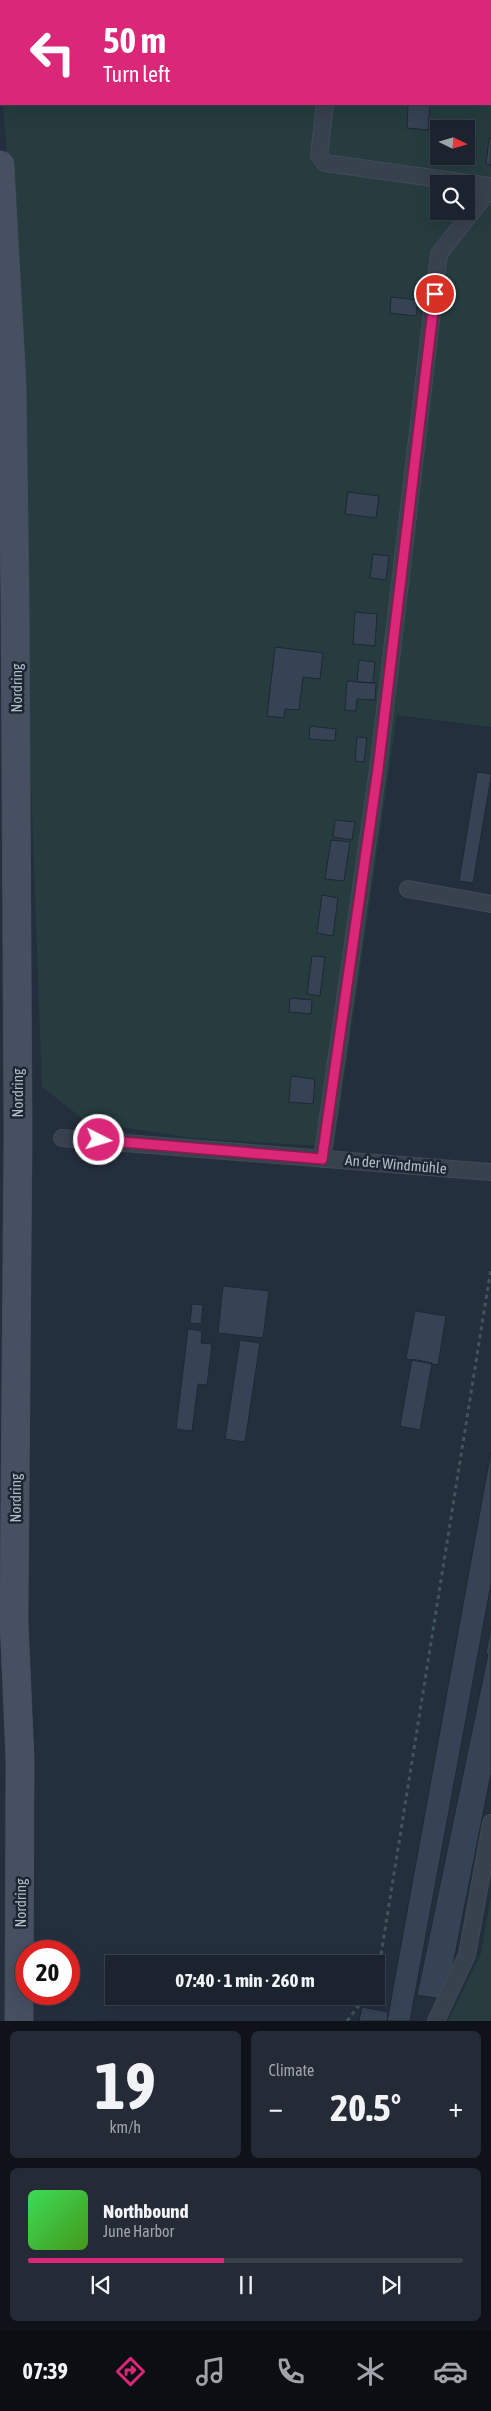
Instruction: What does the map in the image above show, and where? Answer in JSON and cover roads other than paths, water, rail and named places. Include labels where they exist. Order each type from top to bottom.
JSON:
[{"type":"main road","name":"Nordring","points":[[0,165],[12,384],[15,609],[18,1144],[14,1621],[20,1758],[19,2021]]},
{"type":"lane","points":[[322,1159],[378,769],[439,254],[491,186],[325,163],[320,156],[324,105]]},
{"type":"lane","points":[[408,889],[491,904]]},
{"type":"lane","name":"An der Windmühle","points":[[62,1138],[491,1172]]},
{"type":"lane","points":[[436,2021],[467,1955],[491,1824]]}]
